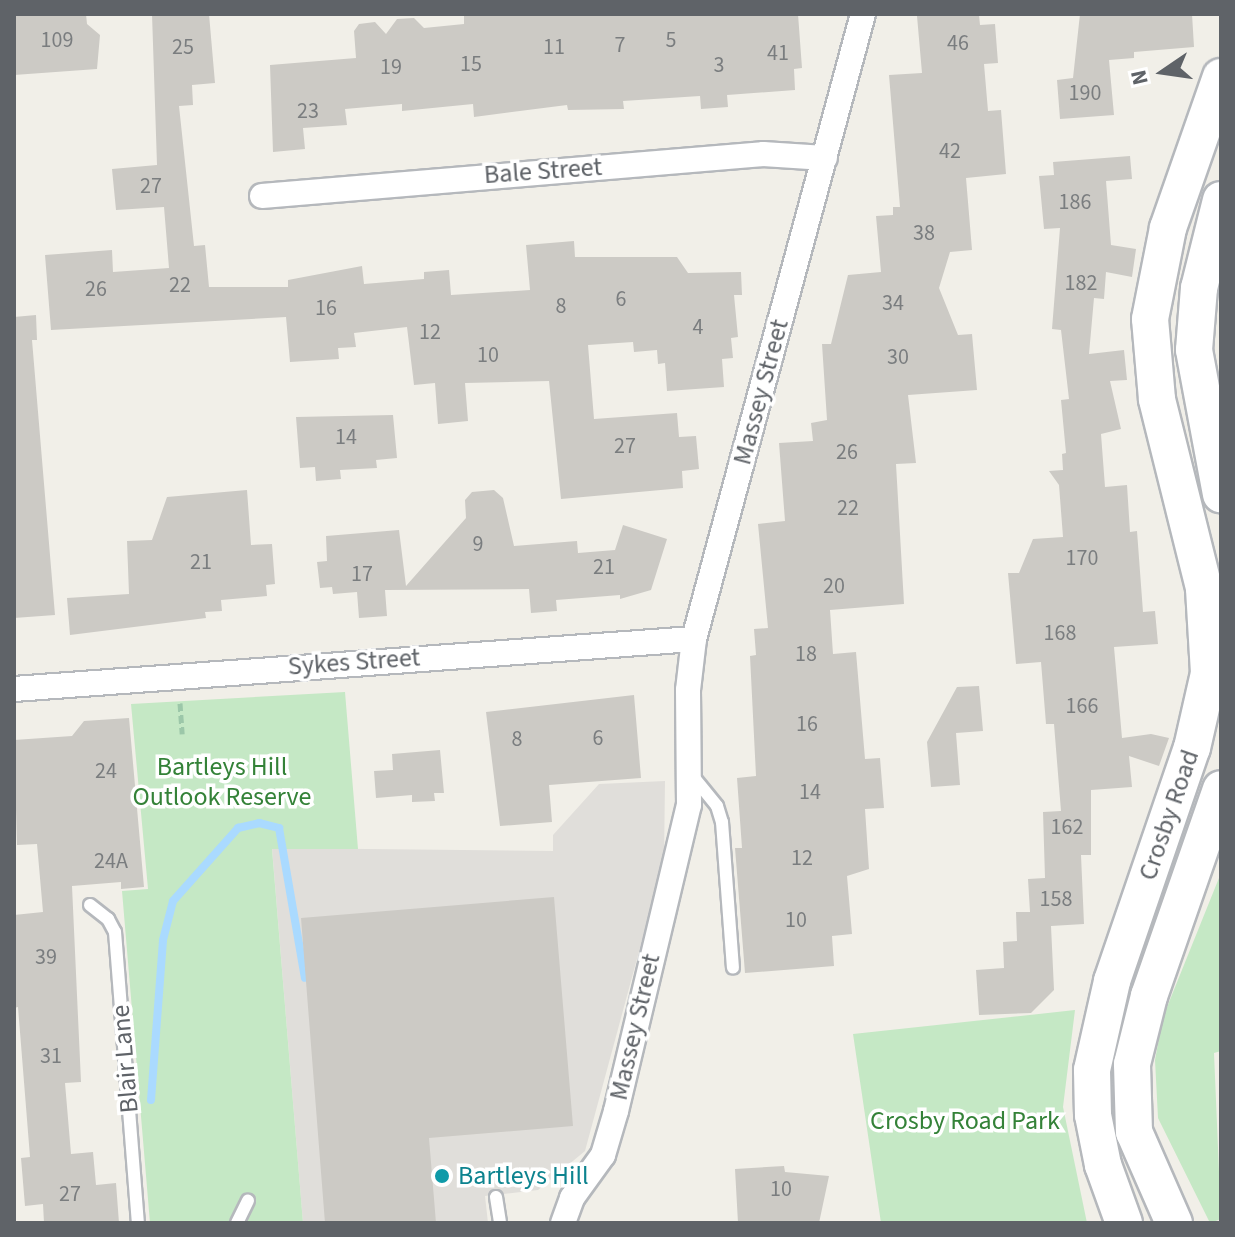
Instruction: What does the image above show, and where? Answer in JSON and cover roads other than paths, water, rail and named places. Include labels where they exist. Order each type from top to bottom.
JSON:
[{"type":"street","name":"Massey Street","points":[[563,1223],[572,1198],[600,1162],[609,1139],[684,829],[691,774],[688,690],[694,639],[863,14]]},
{"type":"street","name":"Crosby Road","points":[[1124,1223],[1103,1165],[1093,1115],[1092,1070],[1112,981],[1192,748],[1209,673],[1204,588],[1157,399],[1150,319],[1168,228],[1221,77]]},
{"type":"street","name":"Bale Street","points":[[262,196],[763,154],[825,158]]},
{"type":"street","points":[[1221,200],[1199,288],[1194,350],[1221,494]]},
{"type":"street","name":"Sykes Street","points":[[14,689],[694,639]]},
{"type":"street","name":"Crosby Road","points":[[1174,1223],[1134,1132],[1132,1064],[1149,996],[1221,789]]},
{"type":"lane","points":[[691,774],[717,806],[722,822],[733,968]]},
{"type":"lane","name":"Blair Lane","points":[[90,905],[108,919],[115,932],[138,1223]]},
{"type":"lane","points":[[496,1197],[500,1223]]},
{"type":"lane","points":[[237,1223],[248,1200]]},
{"type":"waterway","points":[[151,1100],[163,940],[173,901],[238,828],[259,823],[279,828],[305,978]]},
{"type":"place","name":"Bartleys Hill","points":[[442,1176]]},
{"type":"park label","name":"Bartleys Hill Outlook Reserve","points":[[222,782]]},
{"type":"park label","name":"Crosby Road Park","points":[[965,1121]]}]
